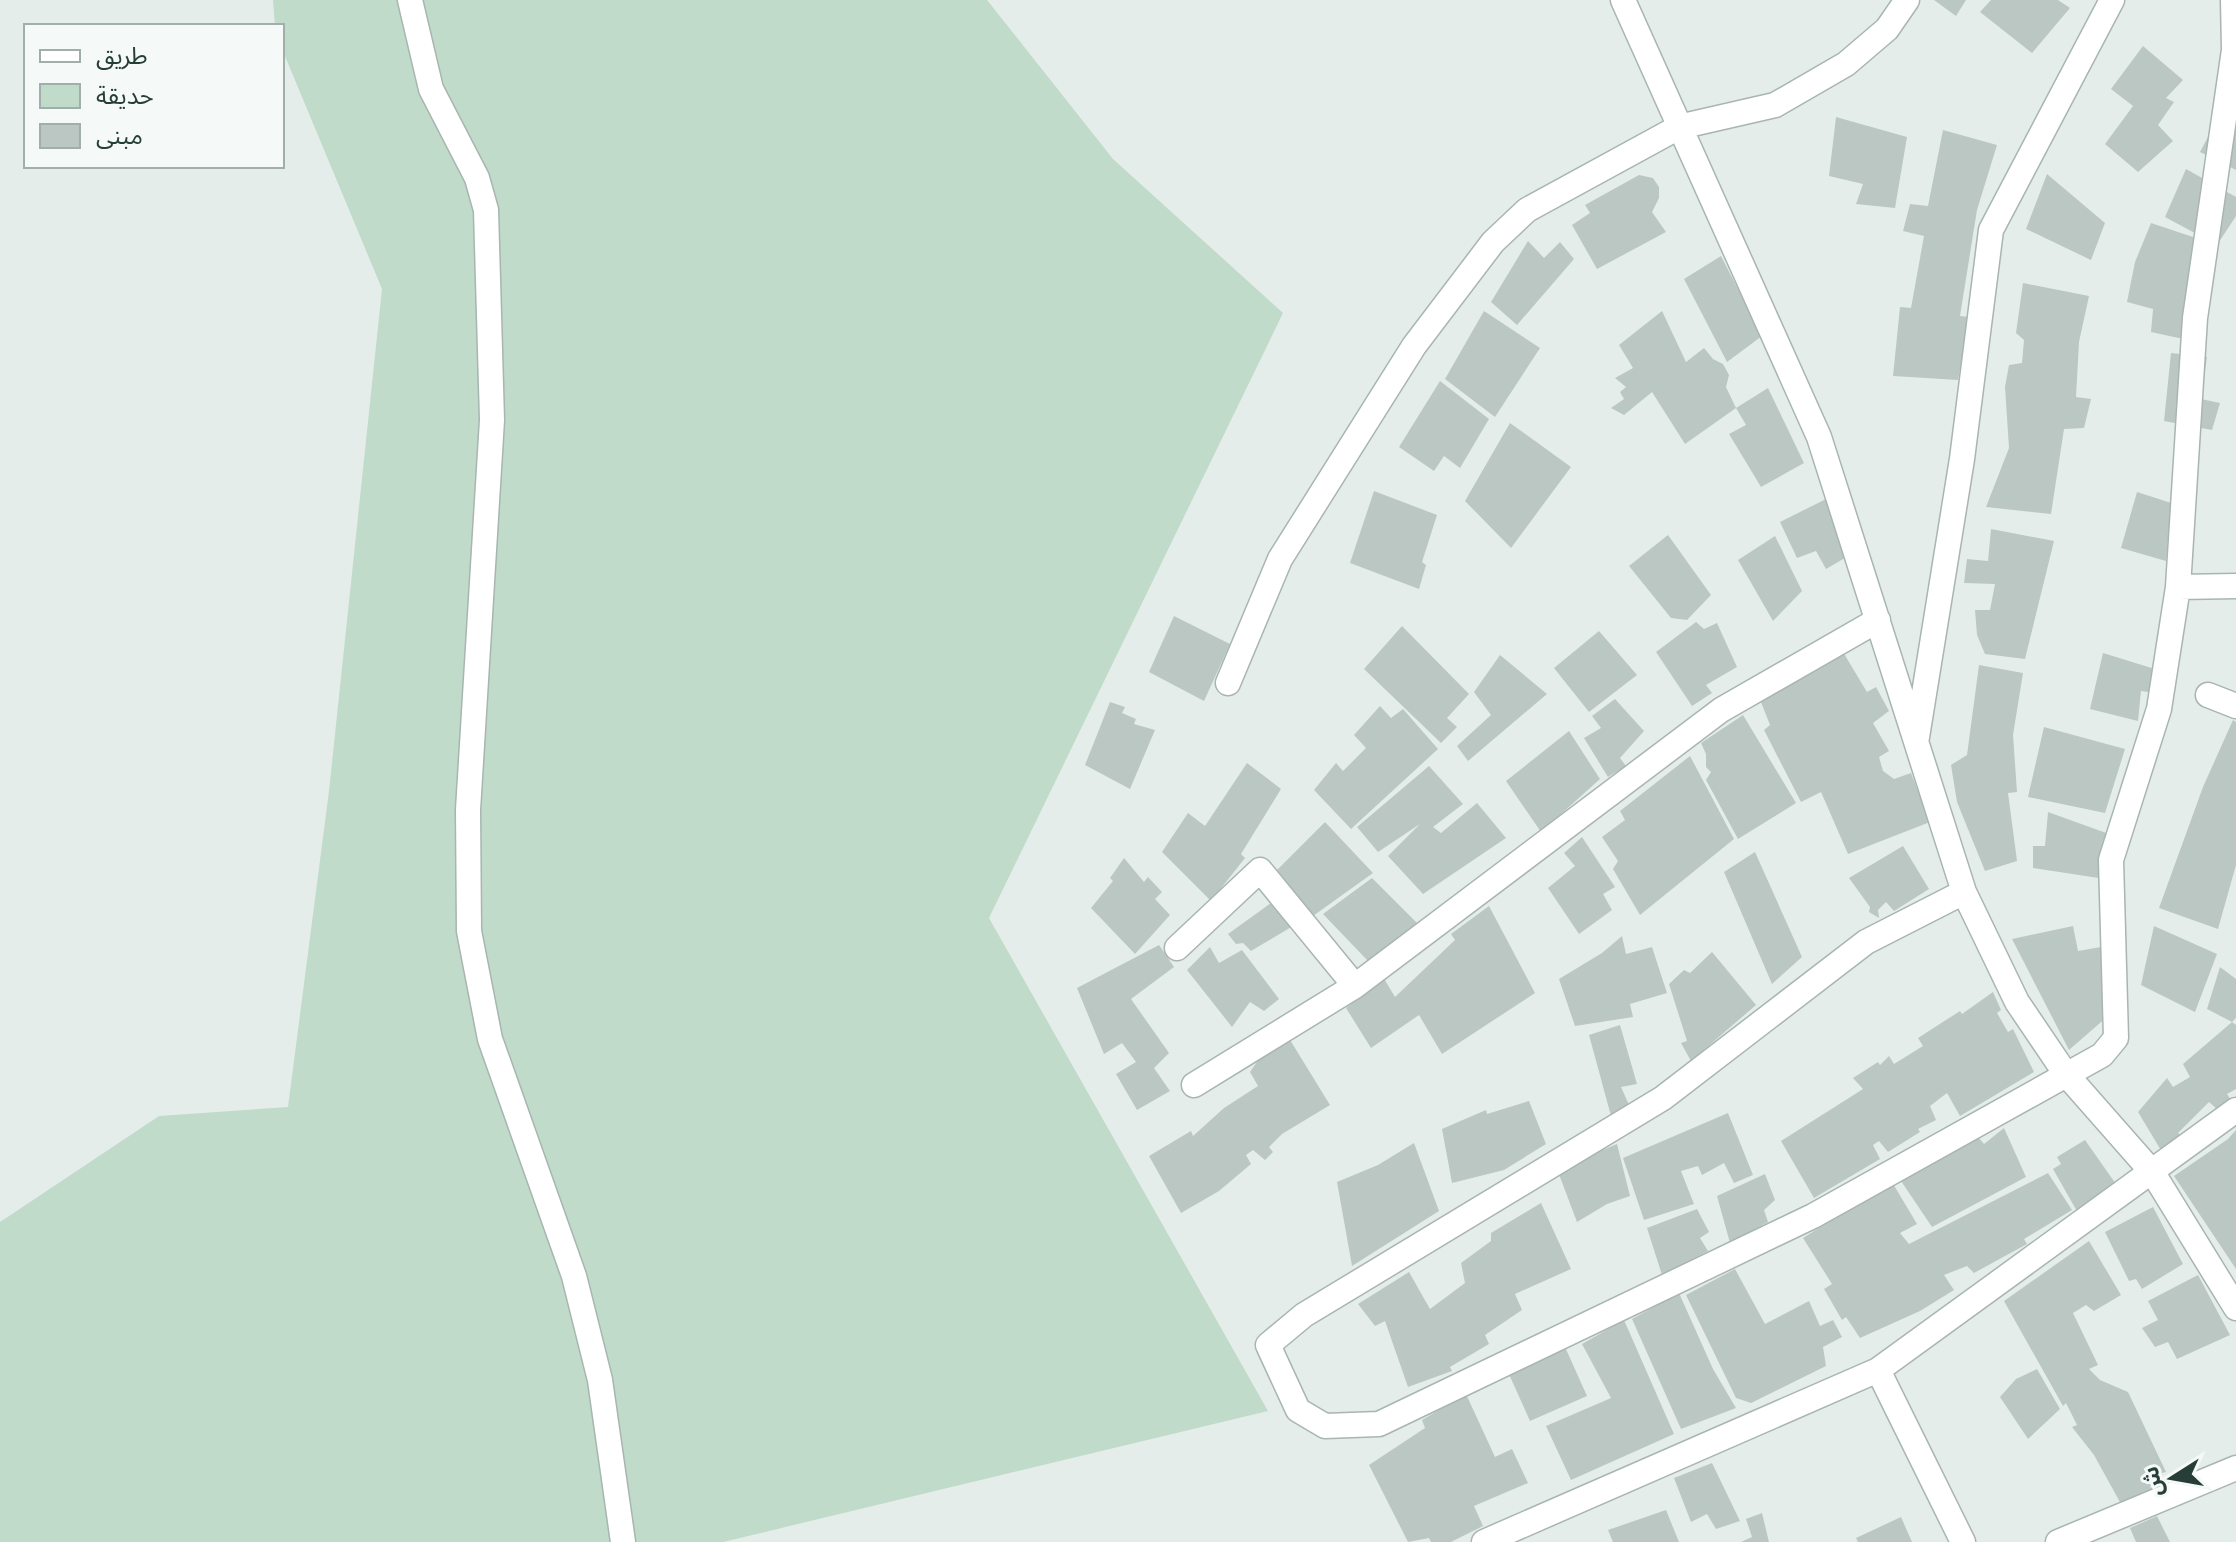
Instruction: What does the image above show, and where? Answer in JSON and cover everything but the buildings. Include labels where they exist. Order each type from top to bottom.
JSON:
[{"type":"street","points":[[410,0],[431,89],[463,146],[486,210],[492,420],[468,810],[469,931],[490,1039],[574,1276],[592,1351],[623,1542]]},
{"type":"street","points":[[1623,0],[1819,437],[1964,892],[2017,1002],[2065,1073],[2153,1173],[2236,1307]]},
{"type":"street","points":[[1228,683],[1280,559],[1414,346],[1493,242],[1527,210],[1679,127],[1775,105],[1846,64],[1887,29],[1907,0]]},
{"type":"street","points":[[1916,743],[1962,459],[1991,230],[2112,0]]},
{"type":"street","points":[[1964,892],[1866,942],[1663,1098],[1304,1315],[1268,1345],[1298,1410],[1325,1426],[1379,1424],[1813,1216],[2102,1055],[2116,1038],[2111,860],[2159,709],[2178,587],[2195,318],[2235,49],[2233,0]]},
{"type":"street","points":[[2178,587],[2236,586]]},
{"type":"street","points":[[1194,1085],[1355,986],[1592,803],[1721,710],[1878,620]]},
{"type":"street","points":[[2208,695],[2236,706]]},
{"type":"street","points":[[1177,948],[1260,870],[1355,986]]},
{"type":"street","points":[[1484,1542],[1878,1370],[2236,1110]]},
{"type":"street","points":[[1878,1370],[1963,1542]]},
{"type":"street","points":[[2058,1542],[2236,1468]]},
{"type":"green space","points":[[273,0],[987,0],[1113,159],[1283,313],[989,918],[1268,1411],[723,1542],[0,1542],[0,1222],[159,1116],[288,1107],[329,791],[382,289],[284,54],[284,24],[275,24]]}]
